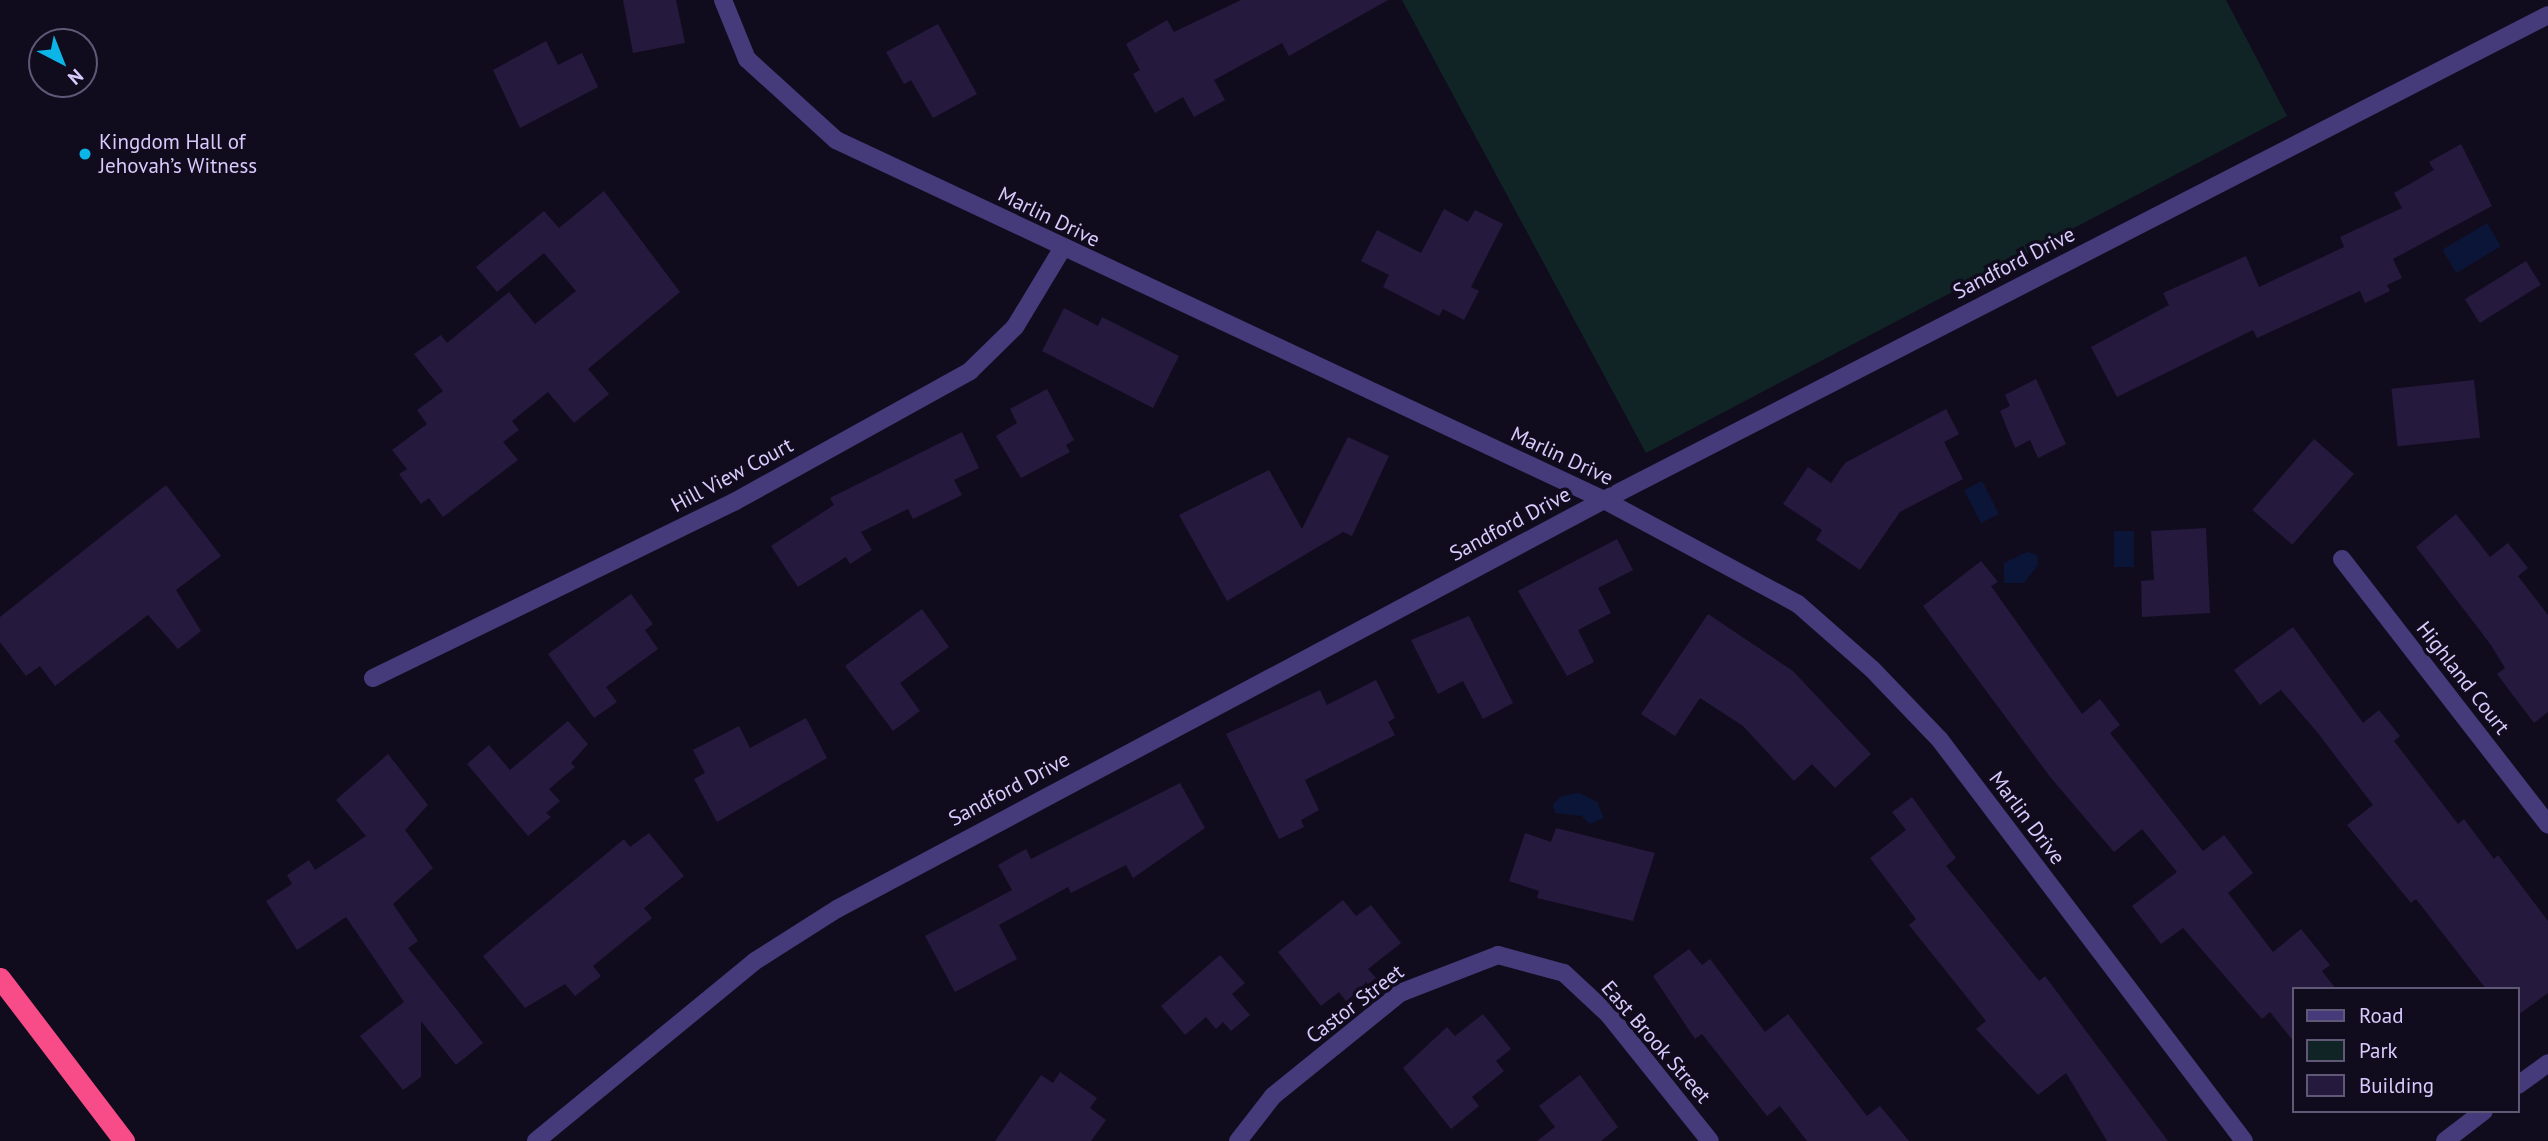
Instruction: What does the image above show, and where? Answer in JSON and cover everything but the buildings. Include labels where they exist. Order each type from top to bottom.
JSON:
[{"type":"highway","points":[[0,978],[124,1141]]},
{"type":"street","name":"Marlin Drive","points":[[723,0],[747,59],[836,140],[1062,249],[1604,500],[1798,604],[1872,669],[1940,740],[2244,1141]]},
{"type":"street","name":"Sandford Drive","points":[[536,1141],[755,961],[837,909],[1604,500],[2548,15]]},
{"type":"street","name":"Hill View Court","points":[[373,678],[734,502],[970,371],[1015,327],[1062,249]]},
{"type":"street","name":"Highland Court","points":[[2342,559],[2548,825]]},
{"type":"street","name":"Castor Street","points":[[1238,1141],[1273,1096],[1400,993],[1467,963],[1498,955],[1527,960]]},
{"type":"street","name":"East Brook Street","points":[[1527,960],[1564,973],[1609,1015],[1710,1141]]},
{"type":"street","points":[[2520,1084],[2548,1063]]},
{"type":"street","points":[[2445,1141],[2481,1113]]},
{"type":"green space","points":[[1402,0],[2226,0],[2287,116],[1646,453]]},
{"type":"water","points":[[2487,223],[2501,246],[2456,273],[2442,250]]},
{"type":"water","points":[[1982,481],[1999,514],[1981,523],[1964,490]]},
{"type":"water","points":[[2114,531],[2134,531],[2134,567],[2114,567]]},
{"type":"water","points":[[2027,552],[2037,555],[2038,565],[2024,583],[2004,583],[2004,563]]},
{"type":"water","points":[[1579,793],[1597,802],[1604,818],[1589,824],[1582,816],[1555,813],[1553,804],[1562,796]]},
{"type":"place","name":"Kingdom Hall of Jehovah’s Witness","points":[[85,154]]}]
